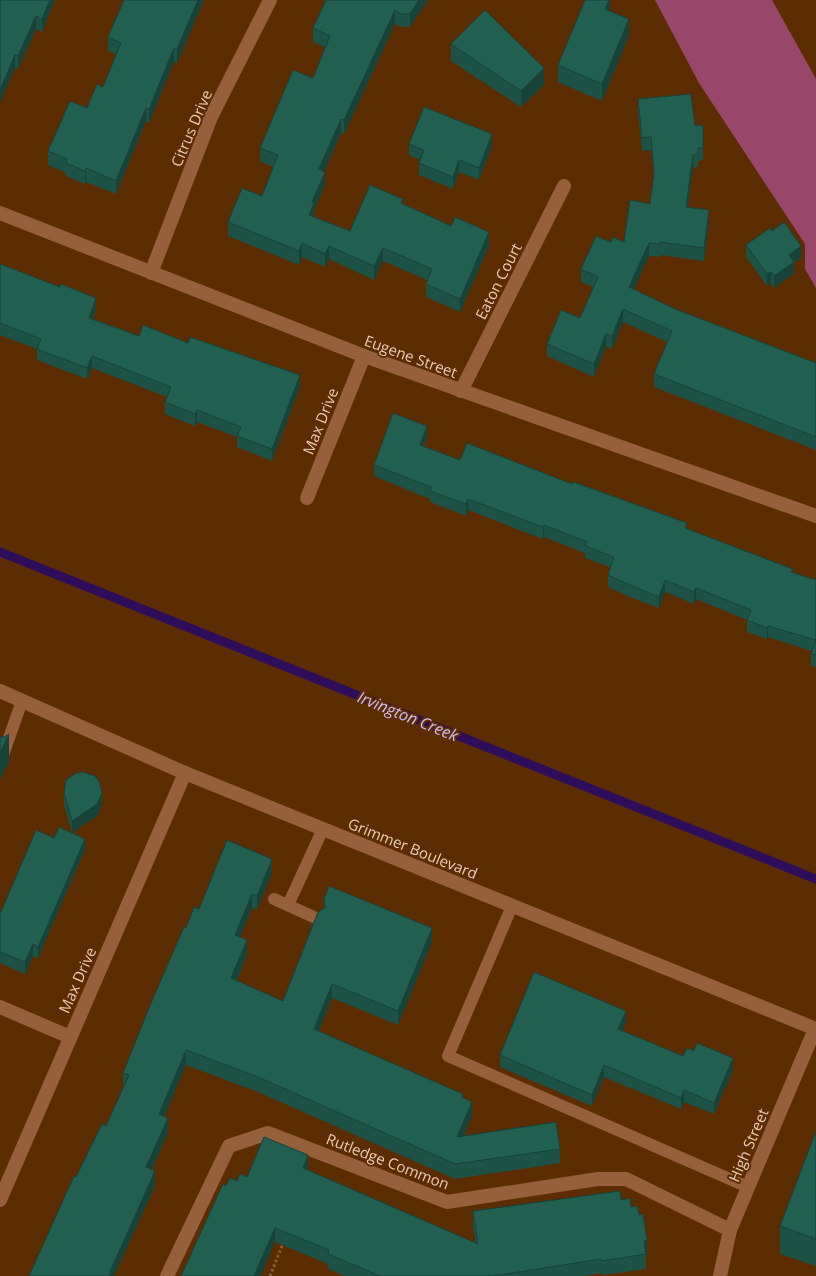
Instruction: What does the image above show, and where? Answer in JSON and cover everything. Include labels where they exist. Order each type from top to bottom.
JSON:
[{"type":"street","name":"Citrus Drive","points":[[151,273],[211,117],[270,0]]},
{"type":"street","name":"Eaton Court","points":[[461,391],[564,186]]},
{"type":"street","name":"Eugene Street","points":[[0,213],[364,356],[816,516]]},
{"type":"street","name":"Max Drive","points":[[307,498],[364,356]]},
{"type":"street","name":"Grimmer Boulevard","points":[[0,691],[185,773],[816,1029]]},
{"type":"street","name":"Max Drive","points":[[0,1200],[185,773]]},
{"type":"street","points":[[0,1007],[70,1037]]},
{"type":"street","name":"High Street","points":[[720,1276],[730,1230],[816,1029]]},
{"type":"street","name":"Rutledge Common","points":[[167,1276],[229,1146],[268,1133],[447,1202],[598,1179],[626,1179],[730,1230]]},
{"type":"lane","points":[[2,757],[22,701]]},
{"type":"lane","points":[[288,906],[323,829]]},
{"type":"lane","points":[[274,899],[318,919]]},
{"type":"lane","points":[[512,906],[448,1056],[748,1187]]},
{"type":"path","points":[[270,1276],[286,1234]]},
{"type":"shaded area","points":[[655,0],[772,0],[816,79],[816,288],[805,269],[805,244],[699,83]]},
{"type":"building","points":[[0,0],[50,0],[42,19],[36,16],[18,56],[15,55],[0,90]]},
{"type":"building","points":[[124,0],[198,0],[177,49],[174,48],[149,109],[146,108],[116,181],[86,168],[85,171],[66,163],[67,159],[48,151],[70,101],[87,108],[97,84],[103,87],[121,43],[108,37]]},
{"type":"building","points":[[326,0],[419,0],[410,14],[401,14],[395,10],[344,120],[341,119],[319,169],[325,172],[312,202],[314,203],[309,215],[350,231],[370,185],[403,199],[401,203],[451,226],[455,217],[489,232],[460,299],[426,284],[432,269],[383,248],[374,266],[329,246],[325,254],[302,243],[299,251],[228,222],[242,188],[262,196],[278,155],[260,148],[293,70],[313,78],[330,36],[313,28]]},
{"type":"building","points":[[585,0],[609,0],[605,9],[629,19],[602,84],[558,65]]},
{"type":"building","points":[[485,10],[544,68],[521,91],[451,44]]},
{"type":"building","points":[[691,94],[695,126],[703,125],[703,148],[698,148],[698,154],[693,155],[686,207],[709,210],[704,248],[660,242],[660,244],[649,243],[629,287],[675,309],[816,363],[816,437],[654,374],[672,331],[623,309],[612,336],[606,334],[594,364],[547,344],[561,310],[580,318],[598,277],[581,269],[596,236],[611,242],[613,237],[624,242],[630,200],[650,204],[654,172],[651,137],[642,138],[638,99]]},
{"type":"building","points":[[424,107],[492,134],[479,168],[459,160],[453,177],[419,163],[424,150],[409,144]]},
{"type":"building","points":[[784,222],[801,246],[789,255],[794,262],[774,276],[771,272],[767,274],[746,245],[770,228],[772,231]]},
{"type":"building","points":[[0,264],[60,287],[61,284],[96,298],[89,318],[139,336],[143,325],[188,343],[190,337],[300,375],[272,449],[237,436],[241,427],[197,410],[195,414],[165,402],[171,387],[92,356],[87,368],[37,349],[41,339],[0,323]]},
{"type":"building","points":[[393,413],[427,426],[420,445],[460,460],[467,443],[572,484],[574,482],[687,523],[685,528],[793,569],[791,572],[816,580],[816,640],[768,626],[767,628],[747,620],[751,610],[696,588],[694,592],[665,580],[659,597],[608,575],[614,557],[585,546],[587,542],[468,499],[466,504],[430,491],[431,487],[374,465]]},
{"type":"building","points":[[816,640],[816,655],[811,654]]},
{"type":"building","points":[[9,734],[0,753],[0,737]]},
{"type":"building","points":[[83,772],[95,776],[99,781],[102,793],[97,804],[72,821],[64,793],[66,780],[76,773]]},
{"type":"building","points":[[59,827],[85,839],[38,947],[33,944],[25,962],[0,952],[0,914],[36,830],[54,838]]},
{"type":"building","points":[[227,840],[272,859],[257,896],[252,894],[235,935],[247,940],[231,978],[283,1001],[318,912],[326,907],[324,899],[329,886],[432,928],[398,1011],[332,984],[314,1029],[463,1094],[462,1097],[472,1102],[457,1137],[556,1122],[560,1149],[455,1164],[258,1077],[186,1050],[159,1114],[168,1118],[146,1167],[155,1171],[109,1274],[112,1276],[29,1276],[74,1176],[76,1177],[102,1124],[106,1126],[129,1075],[123,1073],[149,1008],[194,907],[199,909]]},
{"type":"building","points":[[534,972],[626,1011],[618,1029],[683,1056],[687,1048],[694,1051],[697,1043],[733,1058],[714,1103],[684,1090],[681,1098],[604,1065],[592,1095],[500,1055]]},
{"type":"building","points":[[816,1131],[816,1239],[780,1226]]},
{"type":"building","points":[[264,1137],[308,1155],[303,1168],[478,1244],[473,1211],[620,1191],[621,1200],[630,1198],[631,1207],[637,1206],[639,1215],[643,1214],[647,1241],[644,1241],[646,1254],[493,1276],[380,1276],[328,1254],[329,1250],[275,1228],[254,1276],[181,1276],[223,1184],[226,1186],[230,1178],[237,1181],[240,1174],[247,1177]]},
{"type":"waterway","name":"Irvington Creek","points":[[0,552],[816,879]]}]
